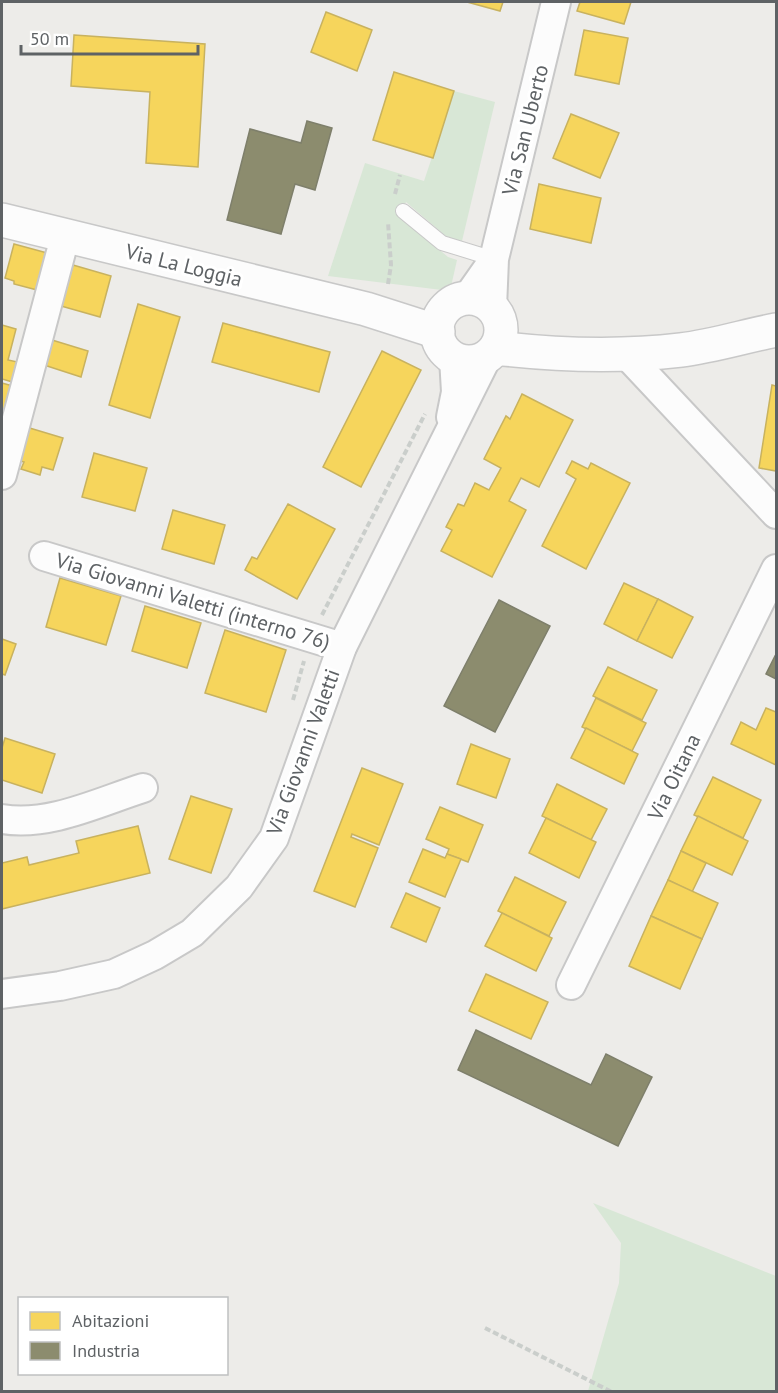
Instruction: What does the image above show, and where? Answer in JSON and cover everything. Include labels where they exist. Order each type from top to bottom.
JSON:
[{"type":"street","name":"Via San Uberto","points":[[472,330],[494,259],[556,2]]},
{"type":"street","name":"Via La Loggia","points":[[2,220],[366,309],[432,316],[472,330],[575,352],[625,353],[682,350],[777,330]]},
{"type":"street","points":[[2,475],[65,237]]},
{"type":"street","name":"Via Giovanni Valetti","points":[[2,994],[60,986],[114,974],[155,955],[192,933],[239,887],[274,838],[342,647],[445,436],[472,330]]},
{"type":"street","points":[[625,353],[777,514]]},
{"type":"street","name":"Via Giovanni Valetti (interno 76)","points":[[44,556],[342,647]]},
{"type":"street","name":"Via Oitana","points":[[571,985],[777,569]]},
{"type":"street","points":[[2,819],[33,820],[68,812],[143,788]]},
{"type":"lane","points":[[403,211],[442,243],[494,259]]},
{"type":"path","points":[[395,196],[400,175]]},
{"type":"path","points":[[388,284],[391,265],[387,228],[389,217]]},
{"type":"path","points":[[485,1328],[612,1392]]},
{"type":"green space","points":[[454,91],[495,102],[462,241],[448,238],[406,202],[400,217],[448,257],[457,260],[450,291],[328,276],[365,163],[424,181]]},
{"type":"green space","points":[[593,1203],[776,1276],[776,1391],[588,1391],[619,1283],[621,1243]]},
{"type":"building: Abitazioni","points":[[467,2],[503,2],[500,11]]},
{"type":"building: Abitazioni","points":[[580,2],[631,2],[624,24],[577,11]]},
{"type":"building: Abitazioni","points":[[326,12],[372,30],[357,71],[311,52]]},
{"type":"building: Abitazioni","points":[[584,30],[628,38],[619,84],[575,75]]},
{"type":"building: Abitazioni","points":[[74,35],[205,44],[198,167],[146,163],[150,92],[71,86]]},
{"type":"building: Abitazioni","points":[[394,72],[454,91],[433,158],[373,140]]},
{"type":"building: Abitazioni","points":[[571,114],[619,133],[600,178],[553,158]]},
{"type":"building: Abitazioni","points":[[539,184],[601,198],[591,243],[530,229]]},
{"type":"building: Abitazioni","points":[[14,244],[51,254],[41,291],[14,284],[14,281],[5,278]]},
{"type":"building: Abitazioni","points":[[73,265],[111,276],[100,317],[61,306]]},
{"type":"building: Abitazioni","points":[[138,304],[180,317],[150,418],[109,405]]},
{"type":"building: Abitazioni","points":[[223,323],[330,352],[319,392],[212,362]]},
{"type":"building: Abitazioni","points":[[2,325],[16,329],[8,360],[22,363],[16,383],[2,379]]},
{"type":"building: Abitazioni","points":[[52,340],[88,351],[81,377],[44,365]]},
{"type":"building: Abitazioni","points":[[382,351],[421,370],[361,487],[323,467]]},
{"type":"building: Abitazioni","points":[[2,383],[20,388],[13,414],[2,410]]},
{"type":"building: Abitazioni","points":[[772,385],[776,386],[776,471],[759,468]]},
{"type":"building: Abitazioni","points":[[522,394],[573,420],[539,487],[521,478],[509,501],[526,510],[492,577],[441,551],[452,530],[446,527],[458,504],[464,506],[475,483],[489,490],[501,468],[484,459],[506,416],[510,419]]},
{"type":"building: Abitazioni","points":[[23,426],[63,438],[53,470],[42,467],[40,475],[21,469],[24,462],[13,459]]},
{"type":"building: Abitazioni","points":[[94,453],[147,468],[135,511],[82,497]]},
{"type":"building: Abitazioni","points":[[572,461],[588,469],[591,463],[630,483],[586,569],[542,546],[576,479],[566,473]]},
{"type":"building: Abitazioni","points":[[288,504],[335,529],[297,599],[245,570],[252,557],[257,559]]},
{"type":"building: Abitazioni","points":[[173,510],[225,525],[214,564],[162,549]]},
{"type":"building: Abitazioni","points":[[60,578],[121,596],[106,645],[46,627]]},
{"type":"building: Abitazioni","points":[[624,583],[658,599],[637,641],[604,624]]},
{"type":"building: Abitazioni","points":[[658,599],[693,617],[672,658],[637,641]]},
{"type":"building: Abitazioni","points":[[145,606],[201,623],[187,668],[132,651]]},
{"type":"building: Abitazioni","points":[[225,630],[286,650],[266,712],[205,693]]},
{"type":"building: Abitazioni","points":[[2,639],[16,644],[5,675],[2,674]]},
{"type":"building: Abitazioni","points":[[608,667],[657,690],[642,720],[593,696]]},
{"type":"building: Abitazioni","points":[[596,698],[646,723],[632,751],[582,727]]},
{"type":"building: Abitazioni","points":[[766,708],[776,712],[776,765],[731,744],[741,722],[756,730]]},
{"type":"building: Abitazioni","points":[[586,728],[638,754],[624,784],[571,758]]},
{"type":"building: Abitazioni","points":[[5,738],[55,754],[42,793],[2,780],[2,748]]},
{"type":"building: Abitazioni","points":[[471,744],[510,759],[496,798],[457,784]]},
{"type":"building: Abitazioni","points":[[362,768],[403,784],[379,845],[352,834],[351,837],[378,848],[355,907],[314,891]]},
{"type":"building: Abitazioni","points":[[713,777],[761,800],[743,838],[694,815]]},
{"type":"building: Abitazioni","points":[[557,784],[607,809],[591,840],[542,816]]},
{"type":"building: Abitazioni","points":[[191,796],[232,809],[211,873],[169,859]]},
{"type":"building: Abitazioni","points":[[440,807],[483,825],[468,862],[447,854],[449,849],[426,839]]},
{"type":"building: Abitazioni","points":[[698,816],[748,841],[732,875],[681,851]]},
{"type":"building: Abitazioni","points":[[546,818],[596,842],[579,878],[529,853]]},
{"type":"building: Abitazioni","points":[[138,826],[150,873],[2,909],[2,863],[27,857],[29,865],[79,853],[76,841]]},
{"type":"building: Abitazioni","points":[[423,849],[445,858],[447,854],[461,859],[445,897],[409,882]]},
{"type":"building: Abitazioni","points":[[681,851],[706,863],[692,892],[668,880]]},
{"type":"building: Abitazioni","points":[[515,877],[566,902],[549,936],[498,911]]},
{"type":"building: Abitazioni","points":[[668,880],[718,903],[702,939],[651,916]]},
{"type":"building: Abitazioni","points":[[406,893],[440,908],[426,942],[391,927]]},
{"type":"building: Abitazioni","points":[[502,913],[552,938],[536,971],[485,946]]},
{"type":"building: Abitazioni","points":[[651,916],[702,939],[680,989],[629,966]]},
{"type":"building: Abitazioni","points":[[486,974],[548,1002],[531,1039],[469,1011]]},
{"type":"building: Industria","points":[[307,121],[332,128],[315,190],[295,184],[281,234],[227,220],[250,129],[301,143]]},
{"type":"building: Industria","points":[[499,600],[550,626],[495,732],[444,706]]},
{"type":"building: Industria","points":[[776,657],[776,679],[766,674]]},
{"type":"building: Industria","points":[[476,1030],[591,1085],[606,1054],[652,1077],[618,1146],[458,1070]]}]
